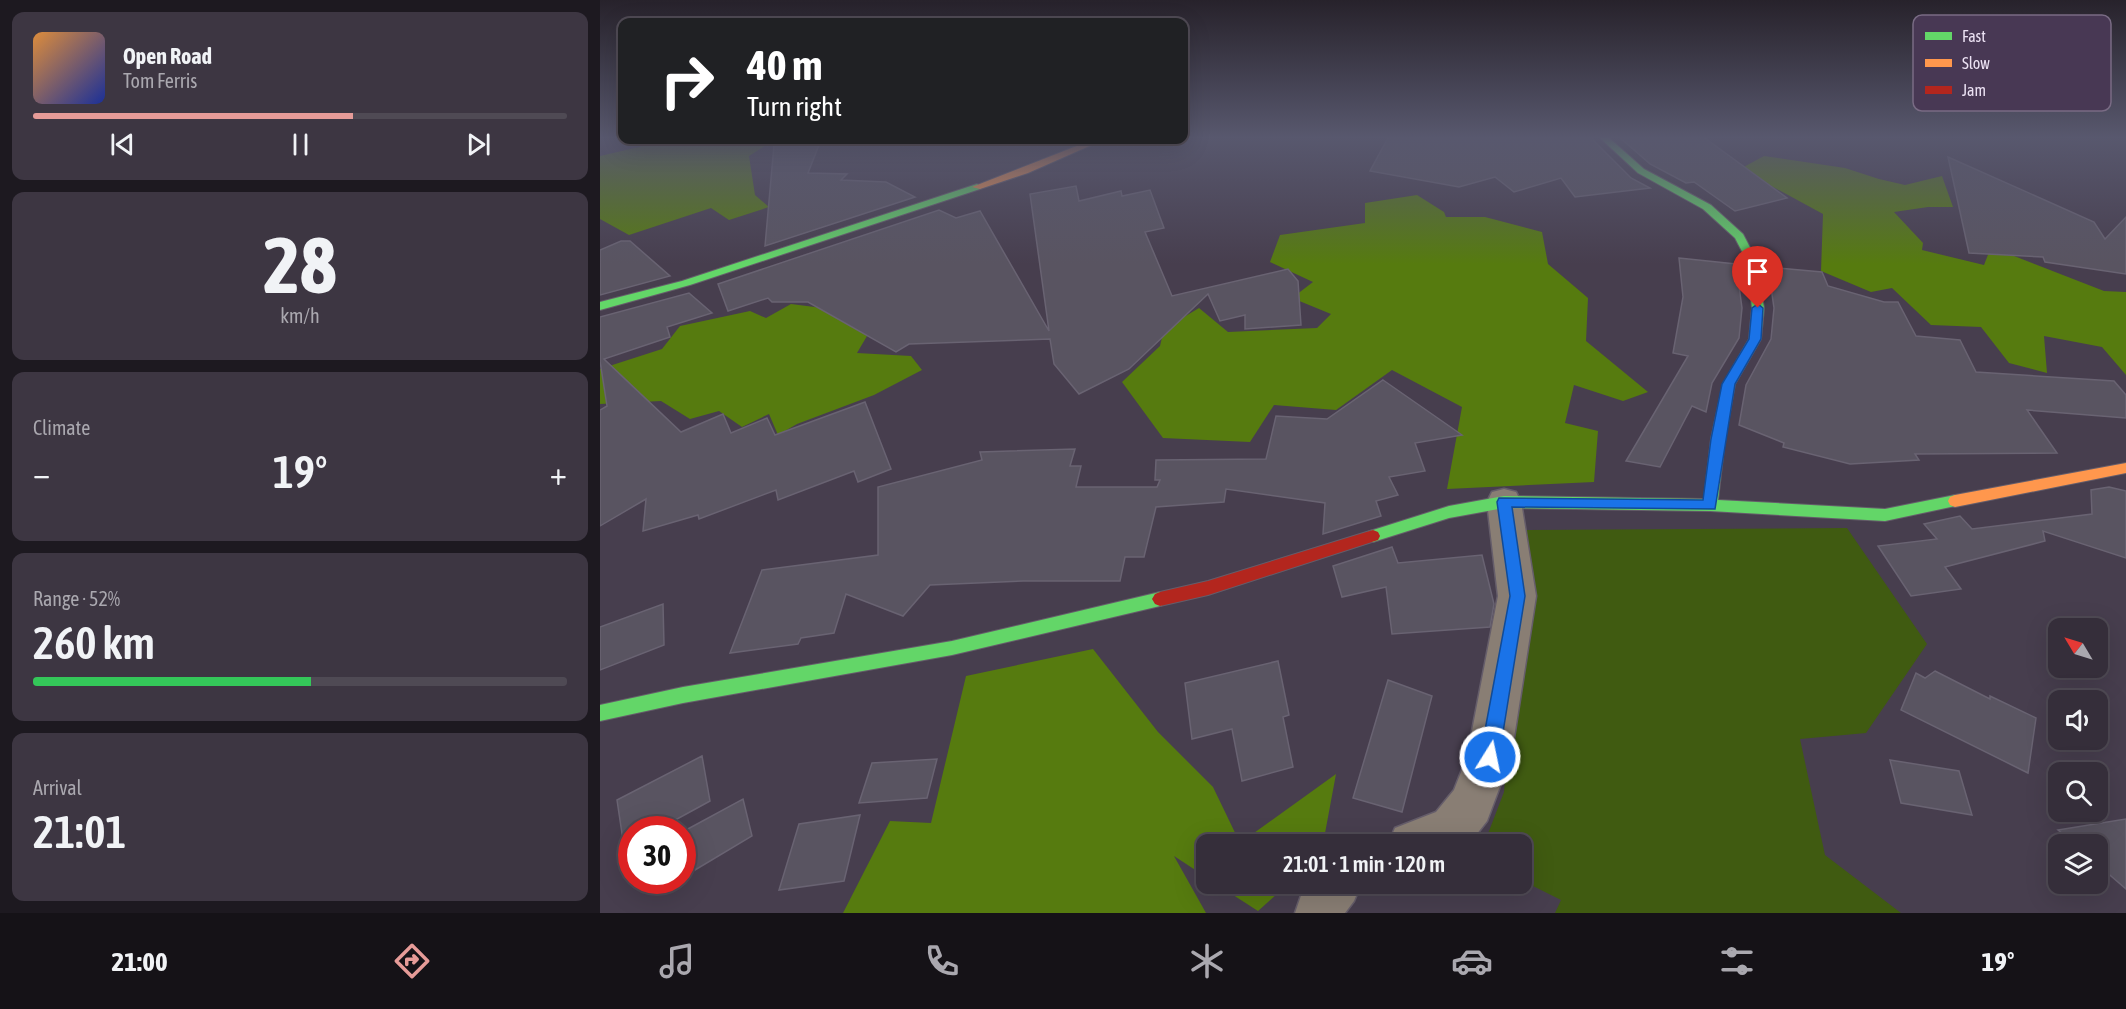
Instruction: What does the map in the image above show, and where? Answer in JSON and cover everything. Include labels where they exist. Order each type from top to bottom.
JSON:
[{"type":"street","points":[[600,306],[686,283],[1002,179]]},
{"type":"street","points":[[1655,179],[1707,207],[1739,236],[1751,259],[1758,308],[1755,339],[1729,384],[1718,439],[1710,505]]},
{"type":"street","points":[[600,713],[683,695],[952,648],[1196,591],[1449,512],[1504,502],[1710,505],[1885,515],[2126,468]]},
{"type":"street","points":[[1440,834],[1451,830],[1471,805],[1490,757],[1517,596],[1504,502]]},
{"type":"street","points":[[1320,913],[1326,894]]},
{"type":"green space","points":[[600,179],[752,179],[755,195],[769,207],[729,220],[711,208],[629,235],[600,219]]},
{"type":"green space","points":[[1758,179],[1878,179],[1905,185],[1931,179],[1943,179],[1953,207],[1928,207],[1894,212],[1923,243],[1922,250],[1984,265],[1991,247],[2104,291],[2126,292],[2126,375],[2102,347],[2044,336],[2047,373],[2009,363],[1981,327],[1931,325],[1892,288],[1871,292],[1821,271],[1823,214]]},
{"type":"green space","points":[[1417,195],[1444,212],[1446,217],[1485,217],[1542,232],[1548,264],[1588,298],[1586,341],[1648,392],[1623,401],[1574,385],[1565,423],[1598,431],[1594,482],[1447,489],[1462,407],[1392,370],[1336,410],[1274,405],[1250,442],[1163,438],[1122,382],[1160,346],[1164,329],[1199,308],[1228,332],[1317,328],[1331,314],[1292,298],[1313,282],[1270,262],[1280,235],[1365,223],[1365,203]]},
{"type":"green space","points":[[791,304],[830,309],[867,336],[857,353],[911,356],[922,370],[874,395],[797,424],[778,435],[769,414],[742,427],[719,411],[690,419],[661,401],[600,404],[600,369],[662,349],[680,326],[750,311],[766,318]]},
{"type":"green space","points":[[1847,528],[1927,644],[1866,733],[1800,739],[1825,855],[1901,913],[1555,913],[1561,900],[1532,886],[1532,834],[1488,834],[1504,792],[1527,530]]},
{"type":"green space","points":[[1093,649],[1158,732],[1213,787],[1236,834],[1196,834],[1196,870],[1174,856],[1206,913],[843,913],[890,821],[931,823],[966,676]]},
{"type":"green space","points":[[1336,774],[1325,834],[1253,834]]},
{"type":"green space","points":[[1232,894],[1277,894],[1258,911]]},
{"type":"building","points":[[771,179],[842,179],[841,180],[886,182],[915,197],[765,246]]},
{"type":"building","points":[[1412,179],[1489,179],[1459,187]]},
{"type":"building","points":[[1497,179],[1559,179],[1514,192]]},
{"type":"building","points":[[1561,179],[1632,179],[1650,188],[1575,197]]},
{"type":"building","points":[[1678,179],[1760,179],[1787,198],[1735,211],[1694,182],[1686,183]]},
{"type":"building","points":[[1953,179],[1997,179],[2094,222],[2105,239],[2126,217],[2126,274],[2045,262],[2043,257],[1969,253]]},
{"type":"building","points":[[1076,186],[1079,201],[1121,191],[1122,196],[1150,190],[1164,228],[1145,232],[1172,296],[1288,269],[1298,281],[1301,325],[1245,329],[1245,315],[1220,321],[1208,294],[1129,369],[1079,394],[1054,364],[1050,339],[909,344],[896,352],[808,302],[772,302],[768,298],[728,311],[718,284],[939,210],[956,218],[980,211],[1049,331],[1030,194]]},
{"type":"building","points":[[621,241],[630,241],[670,276],[600,295],[600,250]]},
{"type":"building","points":[[1679,258],[1736,264],[1742,308],[1739,338],[1712,383],[1706,412],[1692,406],[1660,467],[1626,461],[1688,356],[1673,353],[1683,297]]},
{"type":"building","points":[[1768,267],[1822,272],[1828,286],[1884,302],[1898,302],[1916,336],[1960,340],[1976,372],[2114,381],[2126,395],[2126,418],[2027,410],[2057,453],[1915,454],[1919,460],[1850,464],[1783,447],[1784,443],[1739,425],[1746,385],[1771,339],[1774,308]]},
{"type":"building","points":[[689,293],[712,313],[667,327],[670,337],[604,359],[681,432],[723,414],[731,433],[767,418],[775,435],[865,402],[891,469],[858,482],[854,471],[778,500],[776,490],[699,519],[698,515],[643,531],[646,499],[600,526],[600,410],[607,406],[600,361],[600,317]]},
{"type":"building","points":[[1383,380],[1462,435],[1415,443],[1425,471],[1389,477],[1398,495],[1376,501],[1381,516],[1323,534],[1325,503],[1226,489],[1224,502],[1156,507],[1144,557],[1125,557],[1120,581],[1023,581],[930,585],[903,616],[846,594],[834,633],[801,638],[798,644],[730,653],[762,570],[878,555],[878,487],[982,460],[980,452],[1075,449],[1070,466],[1081,466],[1076,487],[1157,487],[1160,480],[1155,480],[1156,460],[1266,459],[1276,416],[1327,419]]},
{"type":"building","points":[[2109,487],[2126,491],[2126,558],[2043,531],[2045,541],[1945,567],[1961,589],[1911,596],[1878,546],[1937,539],[1924,524],[1960,516],[1972,529],[2092,514],[2091,490]]},
{"type":"building","points":[[1392,547],[1398,563],[1482,555],[1494,604],[1490,627],[1392,634],[1386,587],[1342,597],[1333,566]]},
{"type":"building","points":[[663,604],[664,645],[600,670],[600,627]]},
{"type":"building","points":[[1278,661],[1289,715],[1283,717],[1293,767],[1242,781],[1232,729],[1192,739],[1185,683]]},
{"type":"building","points":[[1935,671],[1990,699],[1990,696],[2036,718],[2028,773],[1901,710],[1916,673],[1925,678]]},
{"type":"building","points":[[1388,680],[1432,696],[1402,812],[1353,798]]},
{"type":"building","points":[[702,756],[710,801],[683,816],[619,816],[617,800]]},
{"type":"building","points":[[937,759],[927,798],[859,803],[872,763]]},
{"type":"building","points":[[1890,760],[1959,771],[1972,815],[1901,803]]},
{"type":"building","points":[[743,799],[752,836],[696,869],[696,825]]},
{"type":"building","points":[[860,815],[844,881],[779,890],[799,824]]},
{"type":"building","points":[[2126,819],[2126,889],[2108,873],[2108,834],[2063,834],[2058,830]]},
{"type":"traffic: fast","points":[[1655,179],[1707,207],[1739,236],[1751,259],[1758,308],[1755,339],[1729,384],[1718,439],[1710,505]]},
{"type":"traffic: fast","points":[[600,306],[686,283],[977,187]]},
{"type":"traffic: fast","points":[[1373,536],[1449,512],[1504,502],[1710,505],[1885,515],[1955,501]]},
{"type":"traffic: fast","points":[[600,713],[683,695],[952,648],[1160,599]]},
{"type":"traffic: slow","points":[[977,187],[1002,179]]},
{"type":"traffic: slow","points":[[1955,501],[2126,468]]},
{"type":"traffic: jam","points":[[1160,599],[1208,588],[1373,536]]},
{"type":"route","points":[[1490,757],[1517,596],[1504,502],[1710,505],[1718,439],[1729,384],[1755,339],[1758,308]]}]
